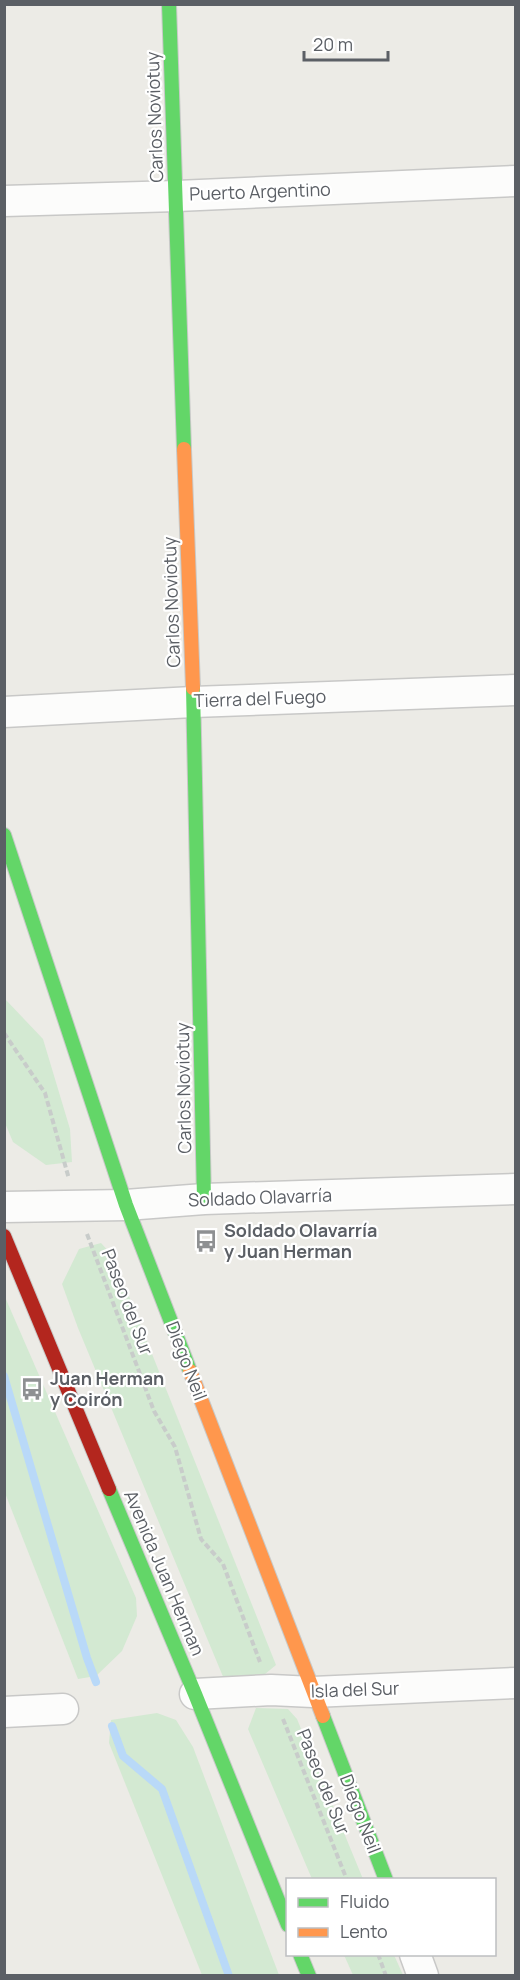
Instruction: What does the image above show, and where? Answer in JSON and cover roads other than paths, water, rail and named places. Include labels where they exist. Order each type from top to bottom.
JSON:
[{"type":"street","name":"Carlos Noviotuy","points":[[169,4],[193,702],[204,1199]]},
{"type":"street","name":"Puerto Argentino","points":[[4,201],[516,181]]},
{"type":"street","name":"Tierra del Fuego","points":[[4,712],[193,702],[516,690]]},
{"type":"street","name":"Diego Neil","points":[[4,835],[126,1205],[385,1878]]},
{"type":"street","name":"Soldado Olavarría","points":[[4,1208],[516,1188]]},
{"type":"street","name":"Avenida Juan Herman","points":[[4,1236],[195,1694],[286,1920]]},
{"type":"street","name":"Isla del Sur","points":[[195,1694],[271,1690],[313,1692],[516,1683]]},
{"type":"street","points":[[4,1712],[63,1709]]},
{"type":"street","points":[[301,1956],[309,1976]]},
{"type":"street","points":[[416,1956],[423,1976]]},
{"type":"waterway","points":[[4,1376],[96,1682]]},
{"type":"waterway","points":[[112,1726],[123,1756],[162,1789],[229,1976]]},
{"type":"place","name":"Soldado Olavarría y Juan Herman","points":[[206,1241]]},
{"type":"place","name":"Juan Herman y Coirón","points":[[32,1389]]}]
